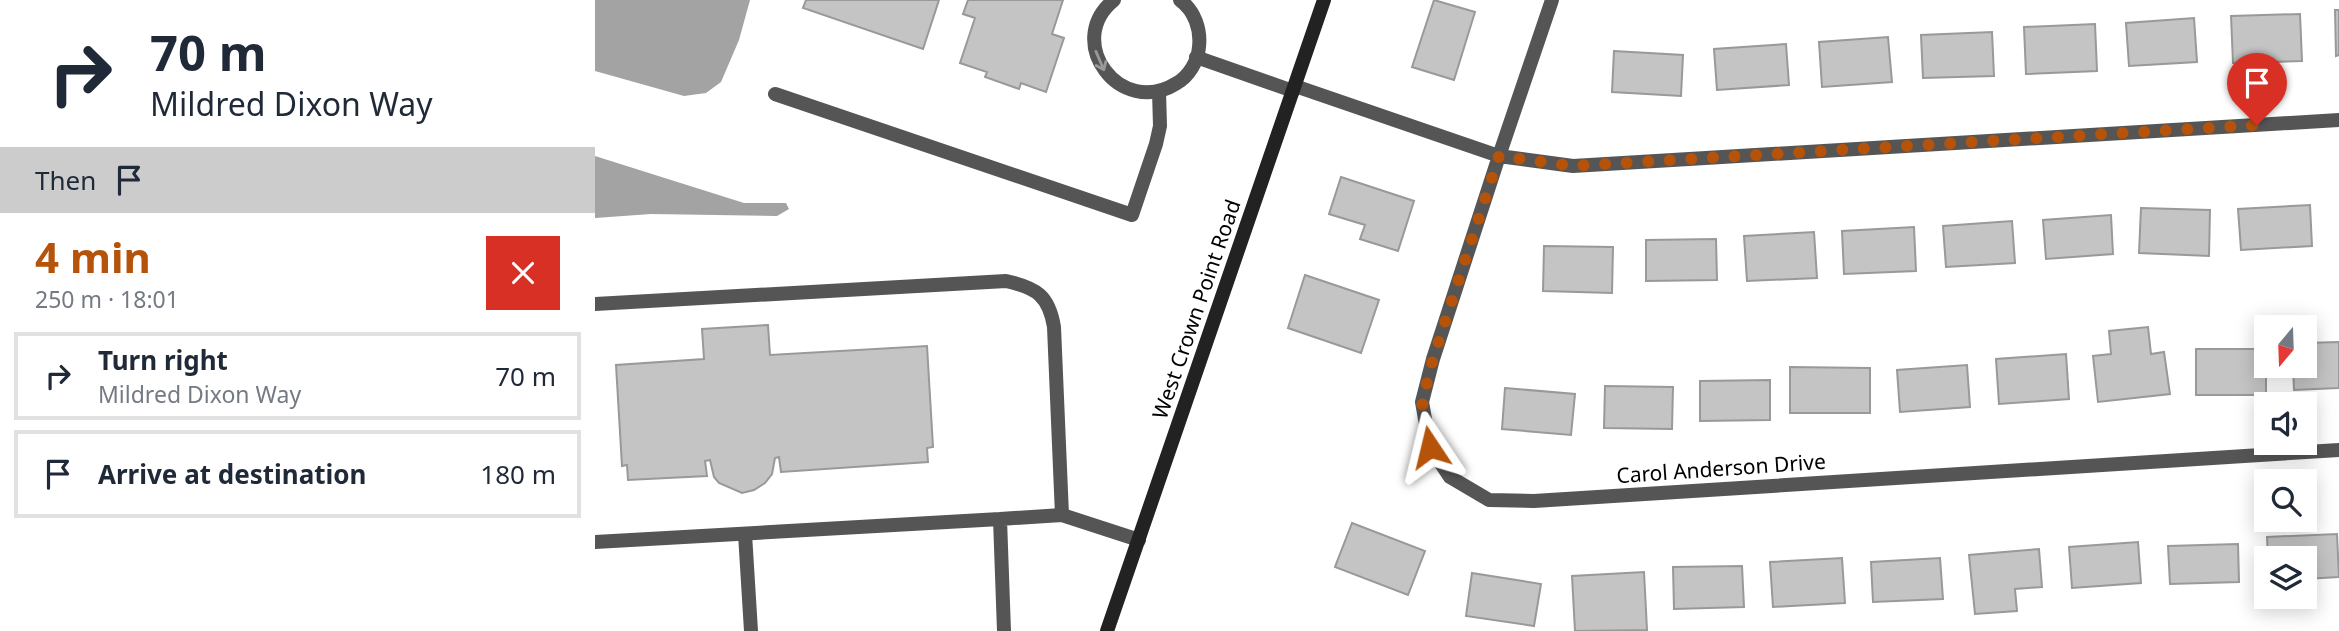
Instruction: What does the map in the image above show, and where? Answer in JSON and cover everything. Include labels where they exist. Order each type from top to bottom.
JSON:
[{"type":"street","points":[[1114,0],[1107,5],[1098,20],[1094,37],[1096,54],[1103,70],[1116,83],[1131,91],[1149,93],[1181,81],[1192,68],[1200,34],[1189,3]]},
{"type":"street","name":"West Crown Point Road","points":[[1107,631],[1324,0]]},
{"type":"street","name":"Carol Anderson Drive","points":[[1552,0],[1433,359],[1422,402],[1430,447],[1450,477],[1489,500],[1534,501],[2339,450]]},
{"type":"street","points":[[1196,57],[1499,156],[1573,166],[2339,120]]},
{"type":"street","points":[[775,94],[1132,215],[1156,144],[1160,126],[1160,91]]},
{"type":"street","points":[[595,304],[1006,281],[1024,285],[1039,294],[1051,307],[1062,515]]},
{"type":"street","points":[[595,542],[1062,515],[1139,540]]},
{"type":"street","points":[[1000,519],[1003,631]]},
{"type":"street","points":[[745,534],[751,631]]},
{"type":"shaded area","points":[[595,0],[750,0],[739,40],[721,82],[706,93],[684,96],[595,71]]},
{"type":"shaded area","points":[[595,156],[744,203],[786,203],[789,209],[777,216],[651,214],[595,218]]},
{"type":"building","points":[[806,0],[939,0],[923,49],[803,8]]},
{"type":"building","points":[[968,0],[1063,0],[1052,34],[1064,38],[1046,92],[1021,83],[1019,89],[985,77],[987,72],[960,63],[975,18],[963,14]]},
{"type":"building","points":[[1434,0],[1475,12],[1454,80],[1412,67]]},
{"type":"building","points":[[2335,10],[2339,10],[2339,55],[2336,56]]},
{"type":"building","points":[[2300,14],[2302,61],[2233,63],[2231,16]]},
{"type":"building","points":[[2194,18],[2197,62],[2129,66],[2126,23]]},
{"type":"building","points":[[2095,24],[2097,71],[2026,74],[2024,27]]},
{"type":"building","points":[[1992,32],[1994,76],[1923,78],[1921,35]]},
{"type":"building","points":[[1888,37],[1892,82],[1822,87],[1819,42]]},
{"type":"building","points":[[1786,44],[1789,85],[1717,90],[1714,49]]},
{"type":"building","points":[[1614,51],[1683,55],[1681,96],[1612,92]]},
{"type":"building","points":[[1341,177],[1414,201],[1398,251],[1360,239],[1365,225],[1329,214]]},
{"type":"building","points":[[2310,205],[2312,246],[2241,250],[2238,209]]},
{"type":"building","points":[[2141,208],[2210,210],[2209,256],[2139,253]]},
{"type":"building","points":[[2111,215],[2113,254],[2046,259],[2043,220]]},
{"type":"building","points":[[2012,221],[2015,263],[1946,267],[1943,226]]},
{"type":"building","points":[[1914,227],[1916,271],[1844,274],[1842,231]]},
{"type":"building","points":[[1814,232],[1817,278],[1747,281],[1744,236]]},
{"type":"building","points":[[1716,239],[1717,280],[1646,281],[1646,240]]},
{"type":"building","points":[[1544,246],[1613,247],[1612,293],[1543,291]]},
{"type":"building","points":[[1305,275],[1379,300],[1361,353],[1288,328]]},
{"type":"building","points":[[768,325],[770,355],[927,346],[933,447],[927,448],[928,462],[781,472],[779,457],[775,458],[772,474],[765,483],[742,493],[719,483],[714,477],[710,460],[705,461],[707,476],[628,480],[627,465],[622,466],[616,365],[704,359],[702,329]]},
{"type":"building","points":[[2148,327],[2151,354],[2164,352],[2170,394],[2098,402],[2093,356],[2111,354],[2109,331]]},
{"type":"building","points":[[2339,342],[2339,388],[2294,390],[2294,378],[2317,378],[2317,343]]},
{"type":"building","points":[[2196,349],[2254,349],[2254,378],[2266,378],[2266,392],[2254,392],[2254,395],[2196,395]]},
{"type":"building","points":[[2066,354],[2069,399],[1999,404],[1996,359]]},
{"type":"building","points":[[1967,365],[1970,407],[1900,412],[1897,370]]},
{"type":"building","points":[[1790,367],[1870,368],[1870,413],[1790,413]]},
{"type":"building","points":[[1770,380],[1770,420],[1700,421],[1700,381]]},
{"type":"building","points":[[1605,386],[1673,387],[1672,429],[1604,428]]},
{"type":"building","points":[[1505,388],[1575,394],[1571,435],[1502,429]]},
{"type":"building","points":[[1352,523],[1425,551],[1408,595],[1335,567]]},
{"type":"building","points":[[2337,534],[2339,577],[2317,578],[2317,546],[2267,546],[2267,537]]},
{"type":"building","points":[[2138,542],[2141,583],[2072,588],[2069,547]]},
{"type":"building","points":[[2238,544],[2239,582],[2170,584],[2168,546]]},
{"type":"building","points":[[2039,549],[2042,587],[2015,589],[2017,611],[1975,614],[1969,555]]},
{"type":"building","points":[[1842,558],[1845,603],[1773,607],[1770,562]]},
{"type":"building","points":[[1940,558],[1943,599],[1873,602],[1871,562]]},
{"type":"building","points":[[1742,566],[1744,607],[1674,609],[1673,567]]},
{"type":"building","points":[[1644,572],[1647,630],[1575,631],[1572,576]]},
{"type":"building","points":[[1472,573],[1541,584],[1534,626],[1466,616]]},
{"type":"route","points":[[1430,447],[1422,402],[1433,359],[1499,156],[1573,166],[2257,125]]}]
